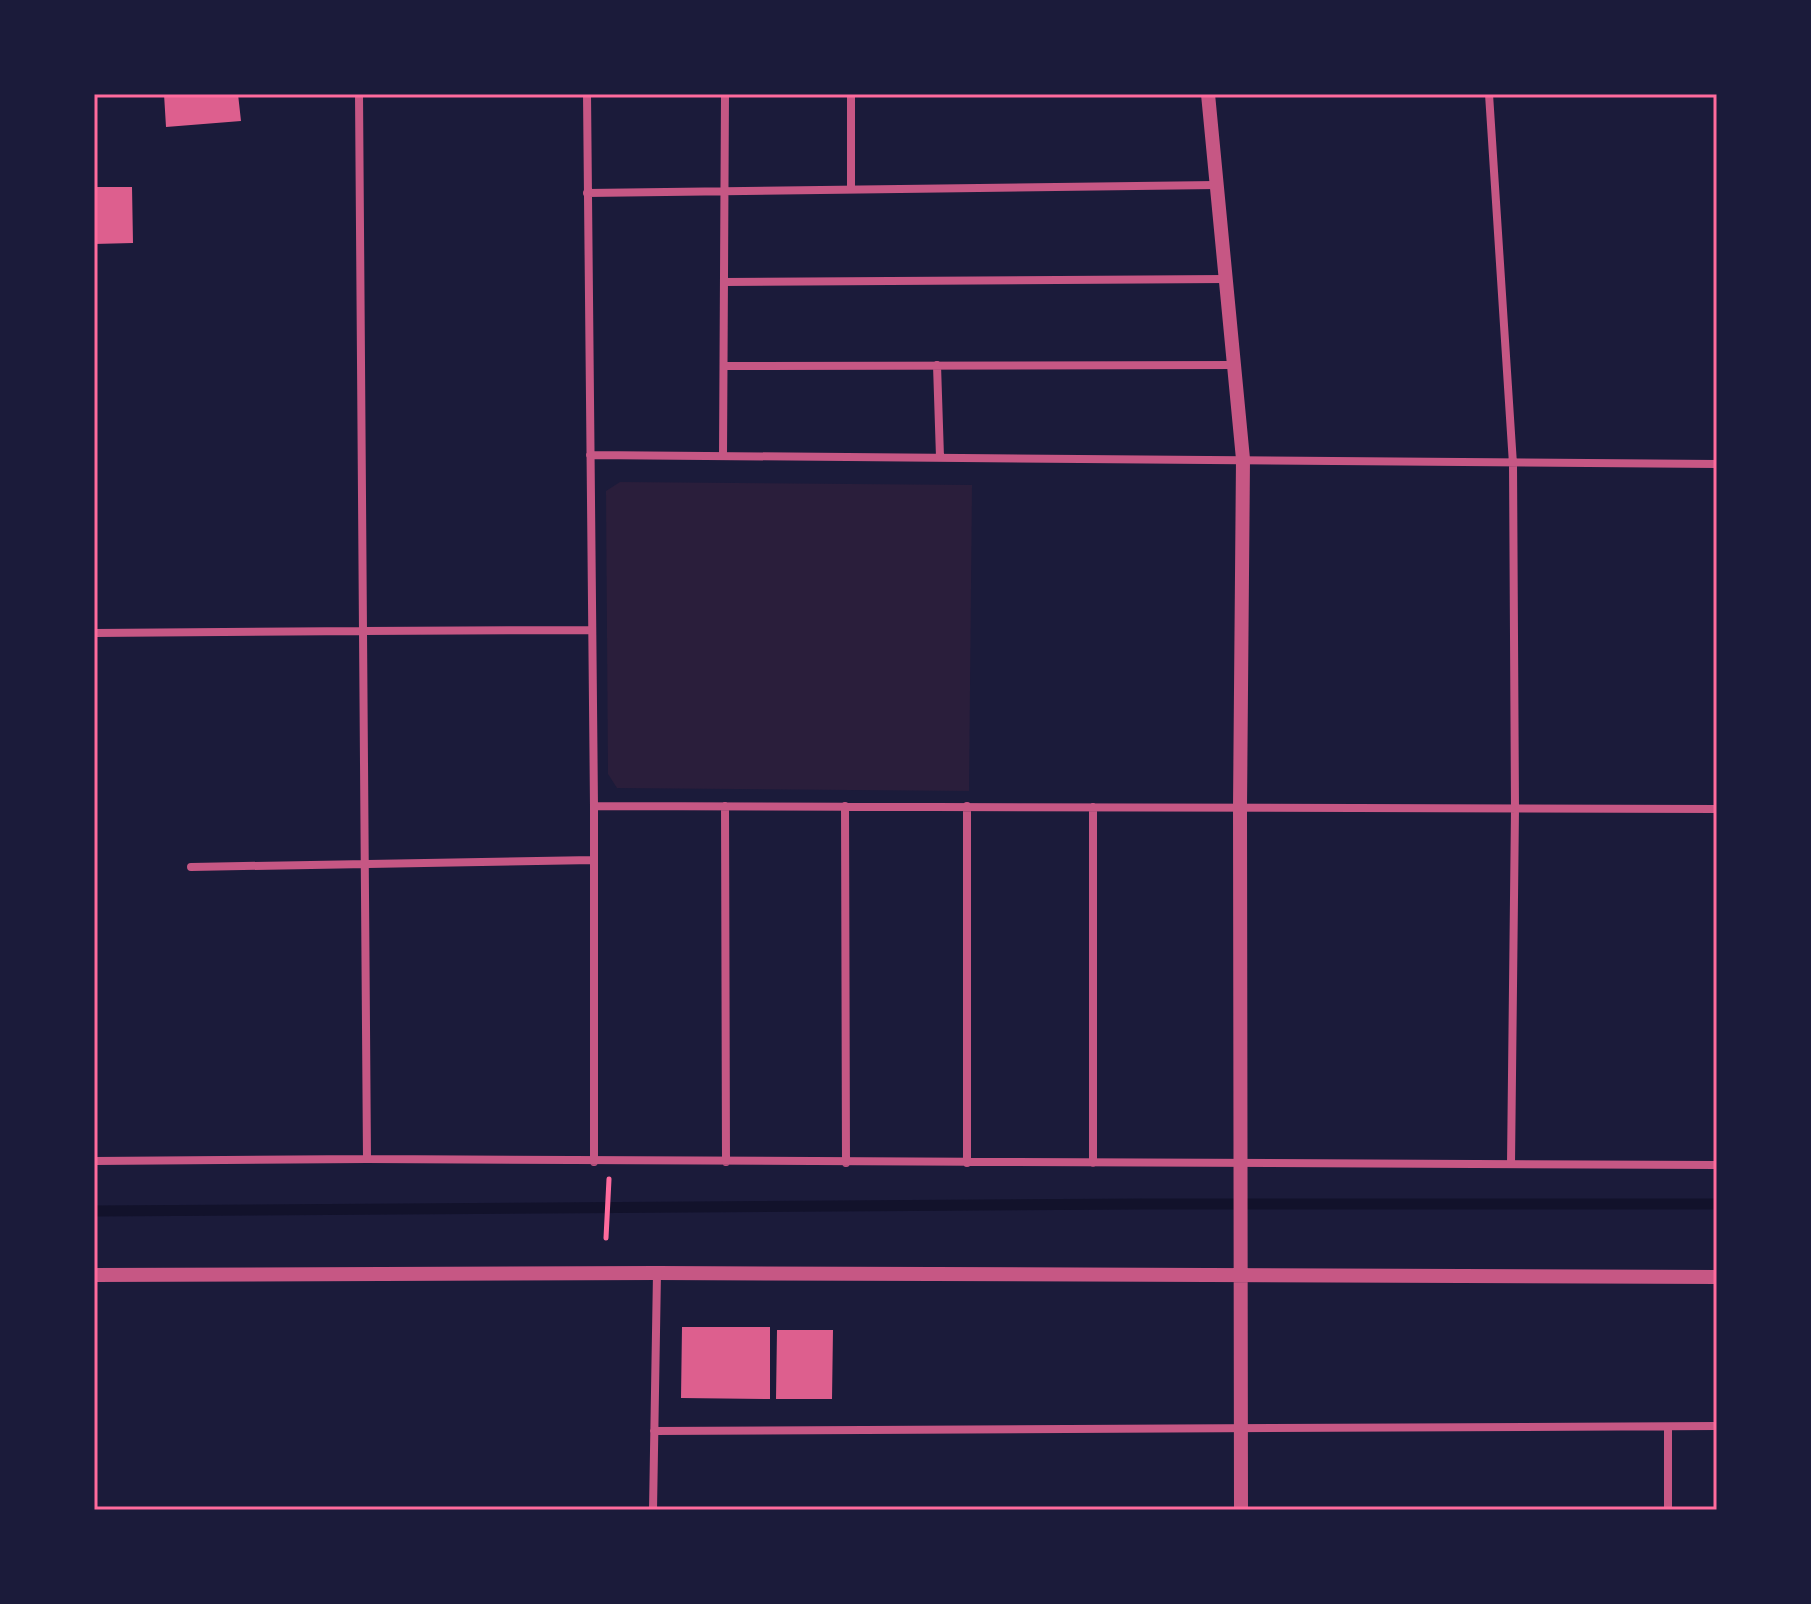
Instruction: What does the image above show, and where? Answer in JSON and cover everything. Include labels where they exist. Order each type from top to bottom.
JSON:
[{"type":"street","points":[[359,94],[367,1159]]},
{"type":"street","points":[[587,94],[594,1162]]},
{"type":"street","points":[[723,456],[725,94]]},
{"type":"street","points":[[851,94],[851,189]]},
{"type":"street","points":[[1208,94],[1243,459],[1239,1163],[1241,1510]]},
{"type":"street","points":[[1489,94],[1513,464],[1515,809],[1511,1164]]},
{"type":"street","points":[[587,193],[1216,185]]},
{"type":"street","points":[[724,282],[1226,279]]},
{"type":"street","points":[[937,365],[940,457]]},
{"type":"street","points":[[724,366],[1235,365]]},
{"type":"street","points":[[590,455],[1717,464]]},
{"type":"street","points":[[94,633],[590,630]]},
{"type":"street","points":[[594,806],[1717,809]]},
{"type":"street","points":[[725,806],[726,1162]]},
{"type":"street","points":[[845,806],[846,1163]]},
{"type":"street","points":[[967,806],[967,1163]]},
{"type":"street","points":[[1093,807],[1093,1163]]},
{"type":"street","points":[[191,867],[594,860]]},
{"type":"street","points":[[94,1161],[367,1159],[1717,1165]]},
{"type":"street","points":[[653,1510],[657,1273]]},
{"type":"street","points":[[94,1275],[657,1273],[1717,1277]]},
{"type":"street","points":[[654,1431],[1717,1426]]},
{"type":"street","points":[[1668,1427],[1668,1510]]},
{"type":"path","points":[[606,1238],[609,1187]]},
{"type":"shaded area","points":[[620,482],[972,485],[969,791],[617,788],[608,774],[606,491]]},
{"type":"building","points":[[164,94],[238,94],[241,121],[166,127]]},
{"type":"building","points":[[94,187],[132,187],[133,243],[94,244]]},
{"type":"building","points":[[682,1327],[770,1327],[770,1399],[681,1398]]},
{"type":"building","points":[[777,1330],[833,1330],[832,1399],[776,1399]]},
{"type":"waterway","points":[[94,1211],[1143,1204],[1717,1204]]}]
